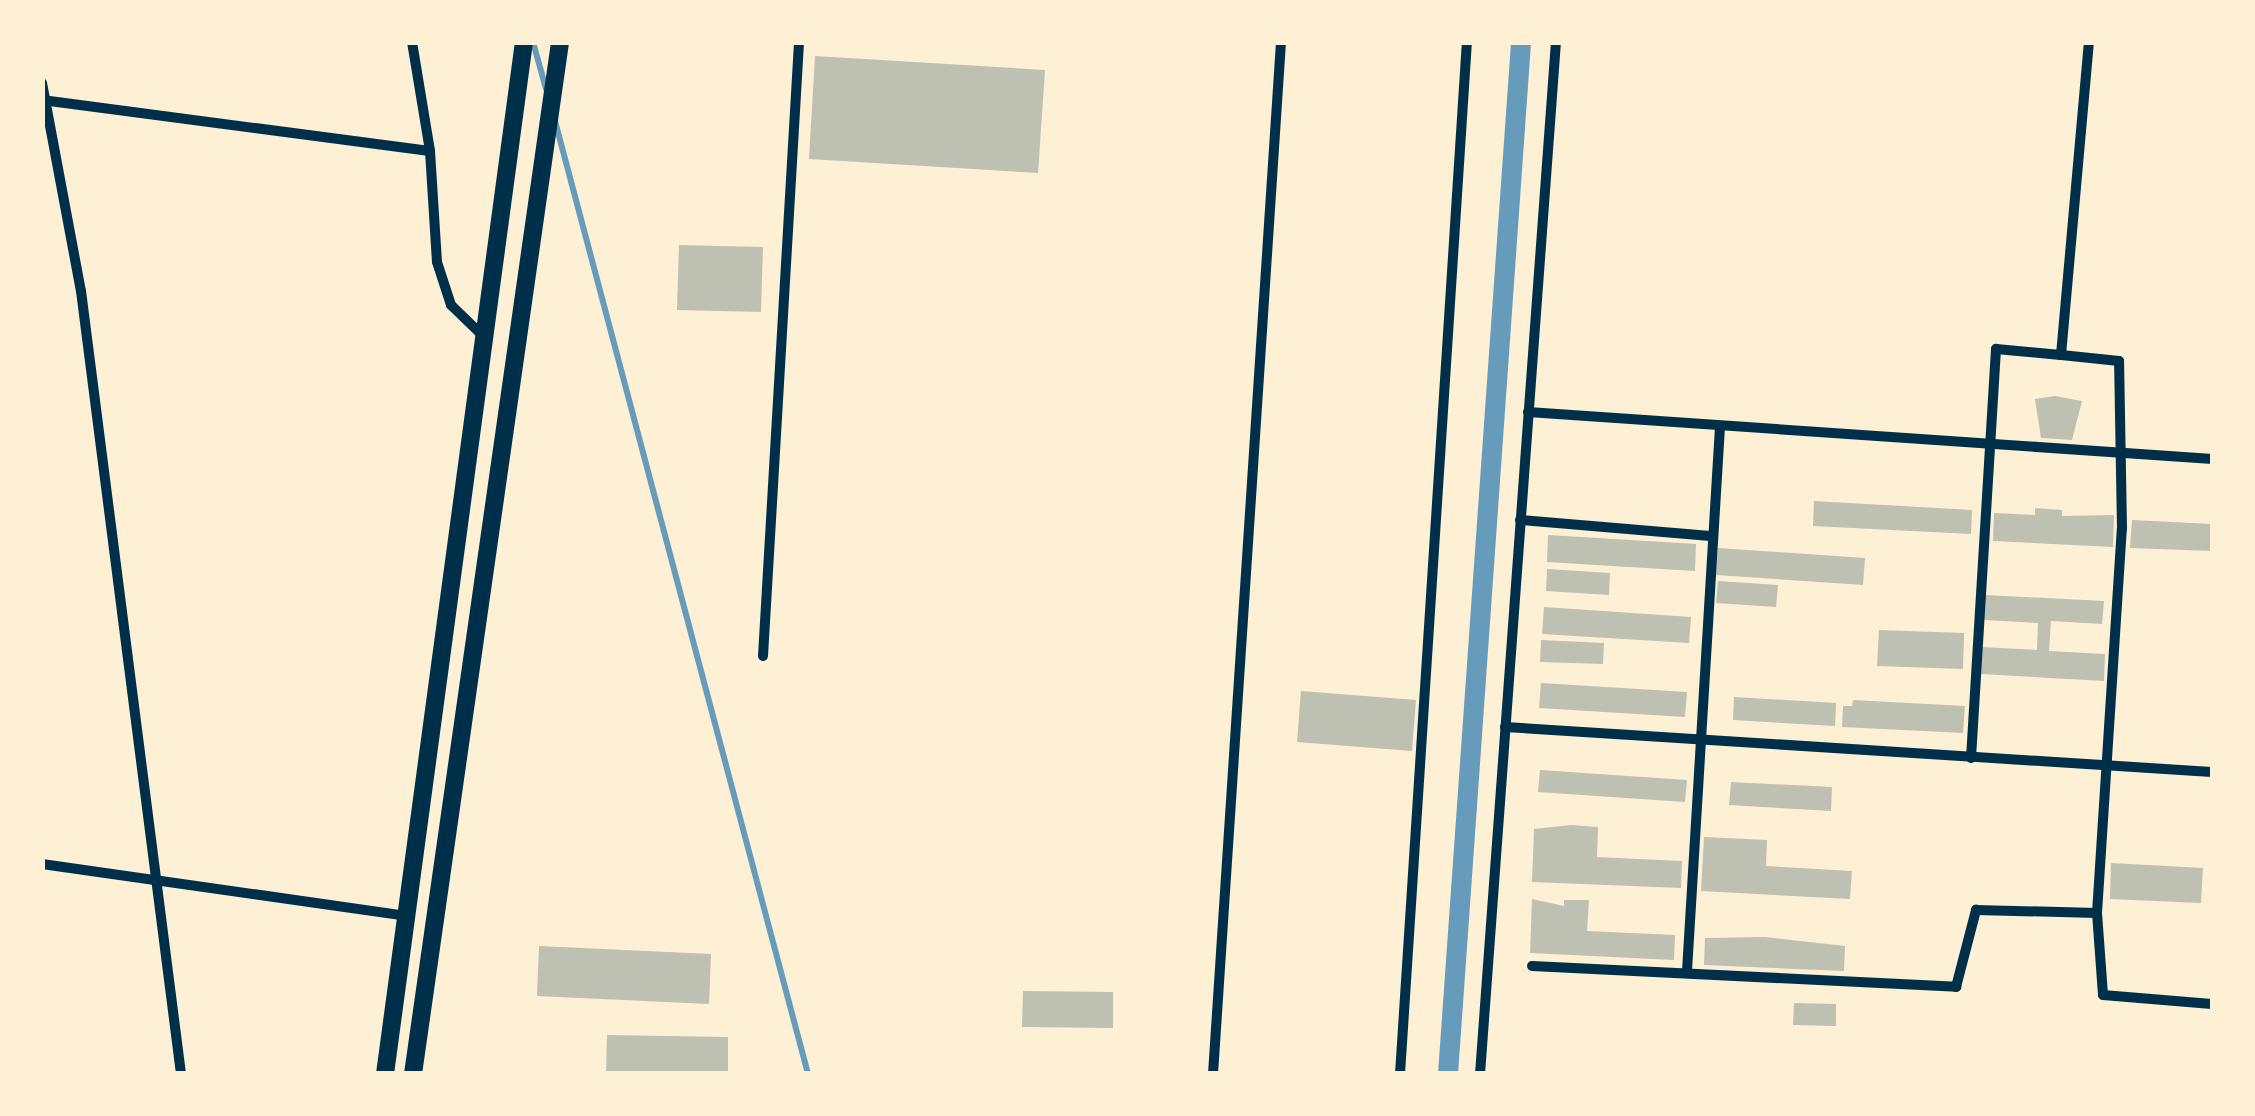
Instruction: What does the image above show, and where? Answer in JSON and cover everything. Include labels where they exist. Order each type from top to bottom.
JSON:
[{"type":"main road","points":[[384,1074],[524,42]]},
{"type":"main road","points":[[413,1074],[512,342],[560,42]]},
{"type":"street","points":[[412,42],[430,151],[437,262],[452,305],[485,337]]},
{"type":"street","points":[[763,656],[799,42]]},
{"type":"street","points":[[1212,1074],[1281,42]]},
{"type":"street","points":[[1400,1074],[1467,42]]},
{"type":"street","points":[[1480,1074],[1556,42]]},
{"type":"street","points":[[2061,354],[2089,42]]},
{"type":"street","points":[[42,83],[81,291],[181,1074]]},
{"type":"street","points":[[43,100],[430,151]]},
{"type":"street","points":[[1972,758],[1987,442],[1996,349],[2119,361],[2122,530],[2097,913],[2103,995],[2212,1004]]},
{"type":"street","points":[[1528,412],[2212,458]]},
{"type":"street","points":[[1687,971],[1710,536],[1720,426]]},
{"type":"street","points":[[1520,520],[1710,536]]},
{"type":"street","points":[[1505,728],[2212,772]]},
{"type":"street","points":[[42,864],[406,916]]},
{"type":"street","points":[[1532,966],[1956,987],[1976,910],[2097,913]]},
{"type":"building","points":[[815,56],[1045,70],[1038,173],[809,159]]},
{"type":"building","points":[[679,245],[763,247],[761,312],[677,310]]},
{"type":"building","points":[[2055,396],[2082,401],[2072,440],[2041,438],[2035,399]]},
{"type":"building","points":[[1814,501],[1972,510],[1971,534],[1813,526]]},
{"type":"building","points":[[2035,508],[2062,510],[2062,516],[2114,515],[2113,547],[1993,541],[1994,513],[2035,515]]},
{"type":"building","points":[[2132,520],[2212,524],[2212,551],[2130,548]]},
{"type":"building","points":[[1548,535],[1696,544],[1695,571],[1547,562]]},
{"type":"building","points":[[1718,548],[1865,558],[1863,585],[1716,575]]},
{"type":"building","points":[[1547,569],[1610,573],[1609,595],[1546,591]]},
{"type":"building","points":[[1718,581],[1778,585],[1776,607],[1716,603]]},
{"type":"building","points":[[1985,595],[2104,601],[2102,624],[2051,621],[2049,651],[2105,654],[2104,681],[1981,674],[1982,647],[2037,650],[2038,623],[1984,620]]},
{"type":"building","points":[[1544,607],[1691,617],[1689,643],[1542,634]]},
{"type":"building","points":[[1879,630],[1964,633],[1963,669],[1877,666]]},
{"type":"building","points":[[1541,640],[1604,643],[1603,664],[1540,662]]},
{"type":"building","points":[[1541,683],[1687,692],[1685,717],[1539,708]]},
{"type":"building","points":[[1301,691],[1416,700],[1412,751],[1297,742]]},
{"type":"building","points":[[1734,697],[1836,703],[1835,726],[1733,720]]},
{"type":"building","points":[[1853,700],[1965,706],[1963,733],[1842,727],[1843,706],[1852,706]]},
{"type":"building","points":[[1540,770],[1687,780],[1685,802],[1538,792]]},
{"type":"building","points":[[1731,782],[1832,787],[1831,811],[1729,805]]},
{"type":"building","points":[[1598,827],[1597,857],[1682,861],[1681,888],[1532,882],[1534,829]]},
{"type":"building","points":[[1704,837],[1767,840],[1766,866],[1852,871],[1850,899],[1701,891]]},
{"type":"building","points":[[2111,863],[2203,868],[2201,903],[2110,899]]},
{"type":"building","points":[[1532,899],[1564,906],[1564,900],[1589,900],[1587,931],[1675,935],[1674,960],[1530,953]]},
{"type":"building","points":[[1765,937],[1845,946],[1844,971],[1704,965],[1705,938]]},
{"type":"building","points":[[539,946],[711,954],[709,1004],[537,996]]},
{"type":"building","points":[[1023,991],[1113,992],[1113,1028],[1022,1027]]},
{"type":"building","points":[[1794,1003],[1836,1004],[1836,1026],[1793,1025]]},
{"type":"building","points":[[607,1035],[728,1037],[728,1074],[606,1074]]},
{"type":"waterway","points":[[533,42],[546,89]]},
{"type":"waterway","points":[[1448,1074],[1521,42]]},
{"type":"waterway","points":[[555,121],[808,1074]]}]
